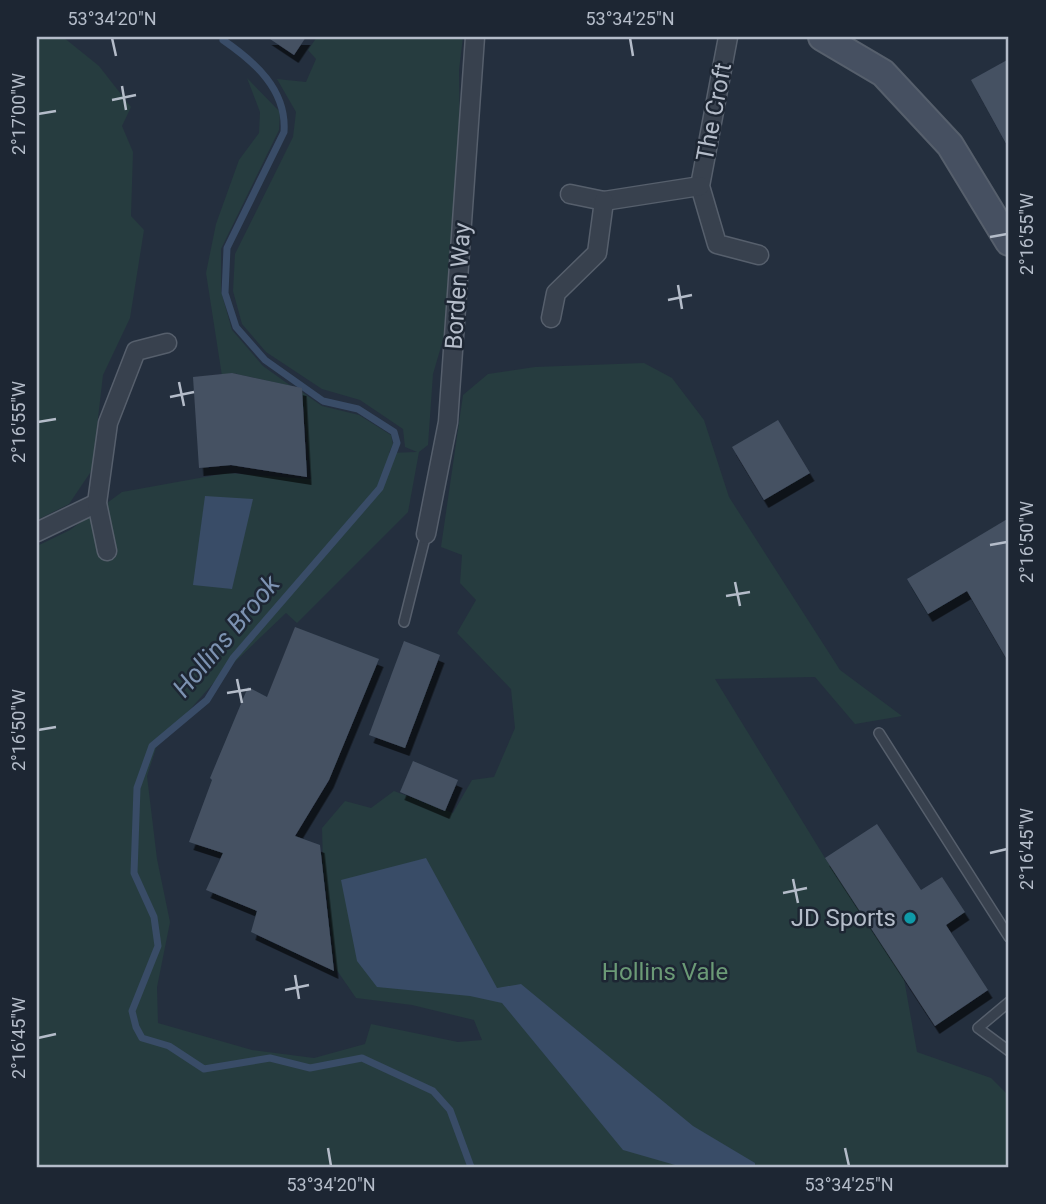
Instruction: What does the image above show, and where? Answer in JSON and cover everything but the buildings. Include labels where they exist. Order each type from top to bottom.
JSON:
[{"type":"street","name":"Borden Way","points":[[426,534],[448,422],[475,37]]},
{"type":"street","name":"The Croft","points":[[728,37],[700,186],[717,244],[759,255]]},
{"type":"street","points":[[822,37],[883,73],[950,145],[1009,242]]},
{"type":"street","name":"The Croft","points":[[570,194],[604,201],[700,186]]},
{"type":"street","points":[[551,318],[556,293],[597,253],[604,201]]},
{"type":"street","points":[[107,551],[97,503],[108,423],[136,351],[167,343]]},
{"type":"street","points":[[37,532],[97,503]]},
{"type":"lane","points":[[404,622],[426,534]]},
{"type":"lane","points":[[879,733],[1009,937]]},
{"type":"lane","points":[[1009,1002],[978,1028],[1009,1051]]},
{"type":"green space","points":[[37,37],[63,37],[99,66],[131,107],[122,126],[133,152],[131,216],[144,230],[130,318],[103,375],[92,470],[69,504],[37,520]]},
{"type":"green space","name":"Hollins Vale","points":[[317,37],[463,37],[459,70],[460,143],[445,333],[433,374],[428,445],[419,452],[408,512],[297,623],[286,613],[217,679],[156,748],[147,776],[157,859],[170,922],[157,987],[158,1023],[252,1050],[314,1058],[365,1044],[371,1024],[458,1042],[482,1040],[474,1020],[412,1005],[356,998],[336,969],[323,864],[322,828],[345,801],[371,808],[394,791],[453,813],[472,780],[494,777],[515,728],[511,689],[457,633],[476,600],[460,583],[462,555],[441,547],[463,395],[488,374],[535,367],[644,363],[672,378],[704,420],[729,497],[840,670],[902,716],[855,724],[815,677],[715,679],[825,858],[904,979],[917,1052],[991,1078],[1009,1096],[1009,1167],[37,1167],[37,546],[70,530],[122,492],[227,473],[311,479],[302,392],[322,406],[359,415],[391,435],[393,444],[389,453],[417,452],[405,447],[403,429],[360,400],[322,389],[266,352],[242,324],[233,291],[235,254],[293,137],[296,112],[277,79],[306,82],[316,59],[308,50]]},
{"type":"green space","points":[[247,78],[280,112],[279,130],[221,249],[221,291],[232,330],[263,366],[291,386],[232,373],[222,376],[206,273],[216,224],[239,160],[259,133],[260,112]]},
{"type":"water","points":[[205,496],[253,499],[232,589],[193,585]]},
{"type":"water","points":[[426,858],[497,988],[521,984],[693,1126],[755,1163],[755,1167],[682,1167],[623,1150],[502,1003],[470,996],[377,987],[357,961],[341,880]]},
{"type":"waterway","name":"Hollins Brook","points":[[223,40],[267,78],[284,117],[284,132],[227,248],[225,293],[236,327],[265,360],[323,401],[358,409],[394,432],[397,443],[380,488],[233,658],[207,700],[152,746],[137,788],[134,873],[154,917],[158,946],[132,1011],[142,1038],[169,1046],[204,1069],[270,1058],[310,1068],[362,1058],[433,1091],[450,1110],[471,1167]]},
{"type":"place","name":"JD Sports","points":[[910,918]]}]
